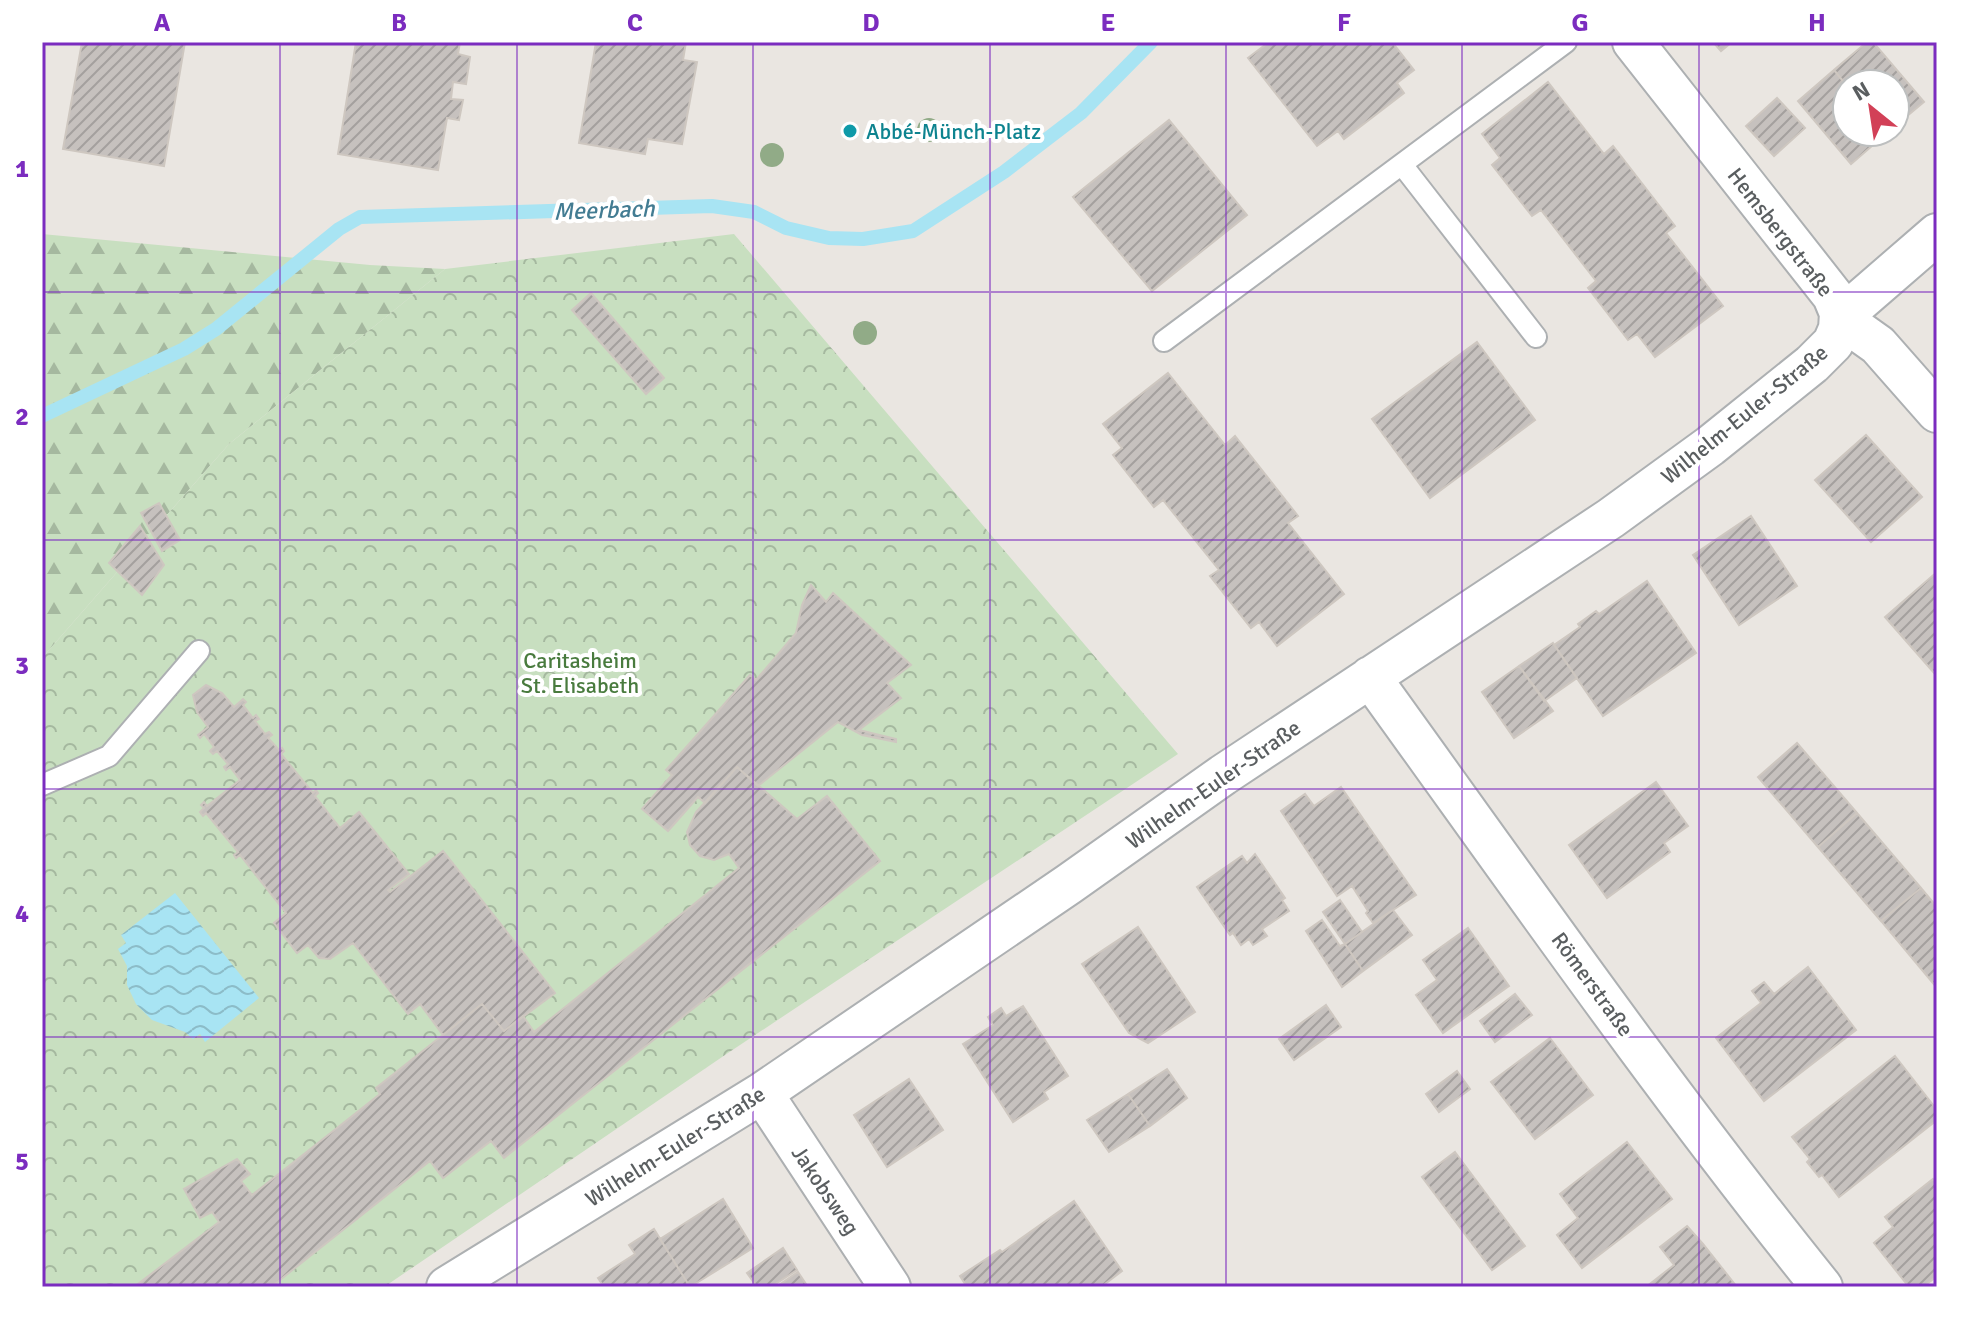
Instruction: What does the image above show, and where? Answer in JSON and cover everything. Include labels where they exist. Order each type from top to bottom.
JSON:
[{"type":"street","name":"Hemsbergstraße","points":[[1633,42],[1819,277],[1833,296],[1840,318],[1878,345],[1937,412]]},
{"type":"street","name":"Wilhelm-Euler-Straße","points":[[447,1287],[762,1093],[1223,775],[1611,518],[1710,446],[1812,364],[1833,343],[1840,318],[1937,234]]},
{"type":"street","name":"Römerstraße","points":[[1370,677],[1618,1019],[1766,1218],[1822,1287]]},
{"type":"street","name":"Jakobsweg","points":[[762,1093],[890,1287]]},
{"type":"lane","points":[[1164,341],[1566,42]]},
{"type":"lane","points":[[1403,166],[1536,337]]},
{"type":"lane","points":[[42,785],[109,756],[199,651]]},
{"type":"green space","points":[[42,234],[370,265],[445,269],[229,444],[42,658]]},
{"type":"green space","name":"Caritasheim St. Elisabeth","points":[[734,234],[1178,754],[725,1055],[384,1287],[42,1287],[42,658],[229,444],[445,269]]},
{"type":"water","points":[[175,893],[259,998],[205,1042],[200,1034],[193,1039],[185,1032],[152,1020],[136,1004],[127,985],[127,966],[118,949],[126,943],[121,935]]},
{"type":"building","points":[[82,42],[185,42],[164,166],[63,149]]},
{"type":"building","points":[[356,42],[460,42],[458,54],[470,57],[466,84],[453,82],[451,99],[463,100],[459,120],[447,118],[438,170],[338,154]]},
{"type":"building","points":[[596,42],[686,42],[683,60],[697,62],[682,144],[648,139],[645,154],[579,143]]},
{"type":"building","points":[[1269,42],[1392,42],[1414,70],[1397,83],[1404,93],[1344,139],[1338,131],[1317,146],[1248,58]]},
{"type":"building","points":[[1713,42],[1732,42],[1721,51]]},
{"type":"building","points":[[1867,42],[1873,42],[1895,68],[1836,68]]},
{"type":"building","points":[[1831,73],[1831,140],[1798,101]]},
{"type":"building","points":[[1548,82],[1604,154],[1613,146],[1675,226],[1666,233],[1723,306],[1655,357],[1637,334],[1628,340],[1588,288],[1596,281],[1541,210],[1532,216],[1492,165],[1500,158],[1482,134]]},
{"type":"building","points":[[1911,87],[1924,102],[1911,113]]},
{"type":"building","points":[[1777,98],[1805,128],[1774,156],[1746,126]]},
{"type":"building","points":[[1169,120],[1247,215],[1152,291],[1073,197]]},
{"type":"building","points":[[1838,148],[1870,148],[1851,164]]},
{"type":"building","points":[[591,293],[664,378],[646,394],[572,310]]},
{"type":"building","points":[[1477,342],[1535,420],[1430,498],[1372,419]]},
{"type":"building","points":[[1168,373],[1225,445],[1235,436],[1298,516],[1288,523],[1344,594],[1277,646],[1259,622],[1251,628],[1210,576],[1219,570],[1163,500],[1154,507],[1113,455],[1122,448],[1103,424]]},
{"type":"building","points":[[1866,435],[1922,497],[1871,542],[1815,480]]},
{"type":"building","points":[[159,503],[180,540],[162,551],[141,513]]},
{"type":"building","points":[[1751,516],[1797,586],[1739,625],[1693,555]]},
{"type":"building","points":[[140,526],[164,565],[142,595],[109,563]]},
{"type":"building","points":[[1937,572],[1937,672],[1935,674],[1885,617]]},
{"type":"building","points":[[1647,581],[1696,653],[1603,716],[1554,645],[1596,611],[1599,614]]},
{"type":"building","points":[[811,585],[826,602],[833,593],[911,665],[887,683],[901,698],[859,730],[896,739],[896,742],[862,735],[838,722],[758,786],[737,767],[705,803],[698,797],[668,831],[642,809],[672,775],[666,770],[750,675],[756,680],[796,633],[802,605]]},
{"type":"building","points":[[1553,643],[1577,678],[1544,701],[1519,666]]},
{"type":"building","points":[[1519,666],[1553,711],[1514,738],[1482,692]]},
{"type":"building","points":[[206,685],[222,693],[234,707],[243,699],[246,702],[243,705],[253,718],[256,715],[259,719],[255,721],[265,734],[269,732],[272,735],[268,738],[279,750],[282,748],[284,751],[281,754],[313,793],[316,790],[318,793],[315,796],[340,828],[359,812],[409,874],[388,890],[390,892],[443,851],[555,993],[504,1031],[482,1004],[443,1035],[420,1004],[408,1014],[353,943],[330,959],[319,958],[308,945],[297,953],[274,923],[286,913],[240,855],[236,858],[234,855],[238,852],[206,813],[203,816],[200,812],[204,802],[207,806],[240,780],[230,767],[226,770],[224,767],[228,764],[217,751],[213,754],[210,751],[214,747],[204,734],[200,738],[198,735],[208,727],[197,712],[193,695]]},
{"type":"building","points":[[1797,743],[1857,813],[1818,847],[1758,777]]},
{"type":"building","points":[[737,767],[797,819],[827,796],[880,861],[504,1158],[491,1141],[443,1178],[430,1161],[271,1287],[134,1287],[219,1222],[212,1212],[200,1218],[184,1189],[237,1159],[250,1174],[241,1181],[252,1195],[380,1094],[376,1088],[482,1004],[504,1031],[523,1016],[534,1032],[739,868],[729,854],[714,860],[700,856],[690,845],[687,832],[696,812]]},
{"type":"building","points":[[1656,782],[1688,826],[1664,843],[1670,852],[1607,898],[1569,845]]},
{"type":"building","points":[[1341,787],[1416,895],[1373,923],[1352,886],[1337,896],[1281,811],[1305,794],[1314,806]]},
{"type":"building","points":[[1857,813],[1921,888],[1881,921],[1818,847]]},
{"type":"building","points":[[1255,854],[1285,898],[1282,900],[1289,911],[1262,929],[1267,936],[1253,945],[1249,939],[1241,945],[1233,933],[1230,935],[1197,887],[1242,856],[1247,863]]},
{"type":"building","points":[[1921,888],[1937,907],[1937,988],[1881,921]]},
{"type":"building","points":[[1340,900],[1362,932],[1345,944],[1323,912]]},
{"type":"building","points":[[1393,910],[1412,935],[1363,971],[1345,944]]},
{"type":"building","points":[[1322,920],[1340,946],[1345,944],[1363,971],[1342,987],[1306,931]]},
{"type":"building","points":[[1138,927],[1195,1012],[1148,1043],[1129,1033],[1082,964]]},
{"type":"building","points":[[1468,928],[1509,986],[1443,1033],[1416,995],[1437,980],[1423,960]]},
{"type":"building","points":[[1808,967],[1856,1030],[1764,1101],[1716,1038],[1761,1003],[1752,991],[1764,982],[1774,994]]},
{"type":"building","points":[[1515,994],[1532,1015],[1495,1042],[1480,1021]]},
{"type":"building","points":[[1326,1005],[1341,1027],[1294,1060],[1279,1039]]},
{"type":"building","points":[[1023,1006],[1068,1076],[1044,1092],[1048,1099],[1013,1122],[963,1044],[993,1025],[988,1017],[1001,1008],[1006,1016]]},
{"type":"building","points":[[1550,1038],[1593,1095],[1535,1139],[1491,1082]]},
{"type":"building","points":[[1895,1056],[1937,1110],[1937,1120],[1839,1197],[1807,1162],[1810,1159],[1792,1137]]},
{"type":"building","points":[[1167,1069],[1187,1098],[1150,1126],[1128,1094]]},
{"type":"building","points":[[1457,1071],[1470,1089],[1439,1112],[1426,1094]]},
{"type":"building","points":[[909,1079],[943,1130],[887,1167],[854,1115]]},
{"type":"building","points":[[1128,1094],[1150,1126],[1109,1152],[1087,1120]]},
{"type":"building","points":[[1627,1142],[1672,1199],[1582,1268],[1557,1235],[1578,1218],[1560,1194]]},
{"type":"building","points":[[1455,1152],[1525,1246],[1492,1270],[1422,1177]]},
{"type":"building","points":[[1933,1179],[1937,1184],[1937,1276],[1923,1287],[1909,1287],[1874,1243],[1893,1227],[1885,1217]]},
{"type":"building","points":[[723,1199],[753,1248],[690,1287],[660,1239]]},
{"type":"building","points":[[1074,1201],[1122,1271],[1101,1287],[967,1287],[960,1276],[1000,1250],[1002,1252]]},
{"type":"building","points":[[1687,1226],[1737,1287],[1646,1287],[1674,1265],[1660,1247]]},
{"type":"building","points":[[654,1229],[690,1287],[604,1287],[598,1278],[635,1254],[629,1245]]},
{"type":"building","points":[[783,1248],[797,1270],[771,1287],[757,1287],[747,1273]]},
{"type":"building","points":[[798,1272],[808,1287],[776,1287]]},
{"type":"waterway","name":"Meerbach","points":[[42,416],[184,349],[216,329],[339,229],[360,217],[712,206],[754,212],[786,228],[829,238],[863,239],[913,231],[1004,172],[1081,113],[1151,42]]},
{"type":"place","name":"Abbé-Münch-Platz","points":[[850,131]]}]
